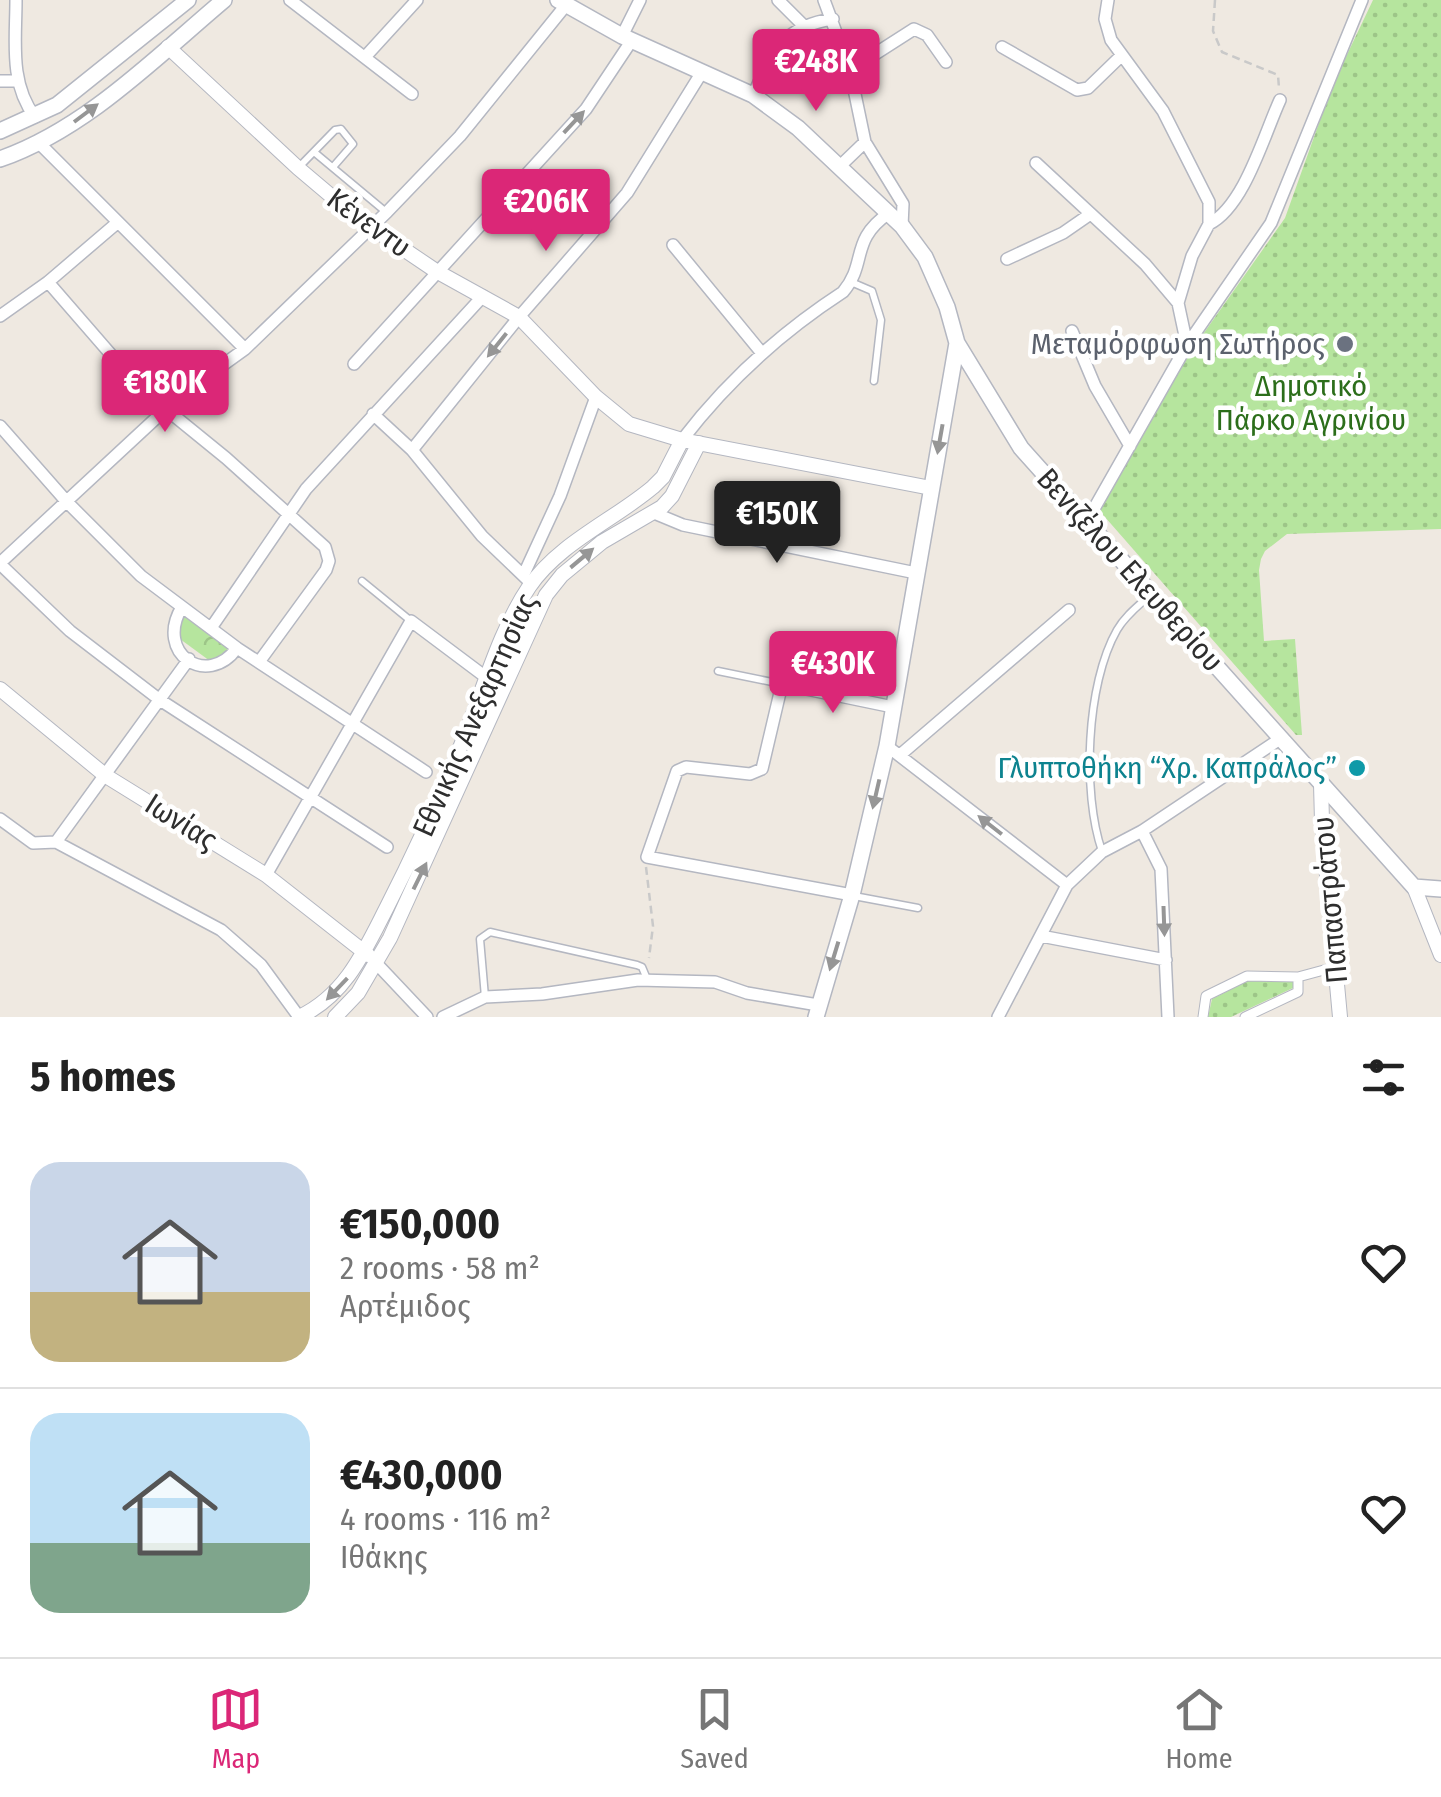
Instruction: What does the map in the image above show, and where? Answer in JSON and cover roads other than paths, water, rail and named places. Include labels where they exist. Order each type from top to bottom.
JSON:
[{"type":"main road","points":[[0,131],[68,96],[188,0]]},
{"type":"main road","points":[[0,158],[39,143],[84,115],[224,0]]},
{"type":"main road","points":[[562,2],[627,38],[754,94],[798,128],[902,226],[925,256],[957,343],[893,707],[893,750],[817,1014]]},
{"type":"main road","name":"Βενιζέλου Ελευθερίου","points":[[957,343],[1022,448],[1414,887]]},
{"type":"main road","points":[[1414,887],[1441,888]]},
{"type":"street","points":[[290,0],[412,94]]},
{"type":"street","points":[[366,58],[417,0]]},
{"type":"street","points":[[354,364],[586,109],[627,38],[640,0]]},
{"type":"street","points":[[778,0],[803,25]]},
{"type":"street","points":[[824,0],[850,70],[865,142],[903,204],[902,226]]},
{"type":"street","points":[[1108,0],[1106,26],[1121,56],[1162,111],[1206,191],[1211,210],[1178,303]]},
{"type":"street","points":[[1086,520],[1187,345],[1277,211],[1362,0]]},
{"type":"street","points":[[388,847],[160,700],[70,631],[0,564],[166,410],[245,349],[387,212],[460,136],[562,2]]},
{"type":"street","points":[[0,8],[16,4],[17,81],[22,100],[34,116]]},
{"type":"street","points":[[754,94],[780,44],[803,25],[833,19]]},
{"type":"street","points":[[850,70],[914,29],[927,35],[946,62]]},
{"type":"street","name":"Κένεντυ","points":[[168,47],[298,168],[371,227],[519,317],[596,397],[628,424],[682,440],[931,488]]},
{"type":"street","points":[[1002,47],[1077,90],[1088,88],[1121,56]]},
{"type":"street","points":[[412,450],[519,317],[627,193],[702,72]]},
{"type":"street","points":[[0,81],[17,81]]},
{"type":"street","points":[[1209,224],[1219,220],[1240,191],[1280,100]]},
{"type":"street","points":[[840,168],[865,142]]},
{"type":"street","points":[[39,143],[245,349]]},
{"type":"street","points":[[1036,163],[1145,264],[1178,303],[1187,345]]},
{"type":"street","points":[[682,440],[761,352],[843,292],[851,282],[870,226],[888,213]]},
{"type":"street","points":[[1007,259],[1052,239],[1089,215]]},
{"type":"street","points":[[0,316],[48,282],[117,223]]},
{"type":"street","points":[[673,245],[761,352]]},
{"type":"street","points":[[48,282],[140,388],[325,546],[329,560],[326,570],[258,662]]},
{"type":"street","points":[[211,628],[306,489],[483,296]]},
{"type":"street","points":[[1072,332],[1095,386],[1130,446]]},
{"type":"street","points":[[374,414],[412,450],[482,536],[528,579],[596,397]]},
{"type":"street","points":[[335,1017],[358,993],[376,963],[424,867],[546,594],[562,575],[602,542],[654,513],[672,496],[699,443],[701,416]]},
{"type":"street","points":[[0,426],[122,560],[236,648],[426,772]]},
{"type":"street","name":"Εθνικής Ανεξαρτησίας","points":[[299,1017],[332,995],[354,970],[364,951],[426,828],[528,579],[653,487],[663,477],[682,440]]},
{"type":"street","points":[[654,513],[683,525],[916,574]]},
{"type":"street","points":[[182,606],[174,620],[172,636],[175,646],[189,659],[201,666],[218,666],[236,648]]},
{"type":"street","points":[[1067,884],[893,750],[1069,610]]},
{"type":"street","points":[[266,875],[411,622],[487,678]]},
{"type":"street","points":[[56,842],[189,659]]},
{"type":"street","points":[[852,896],[647,857],[677,771],[686,768],[750,774],[762,769],[782,684],[893,707]]},
{"type":"street","name":"Ιωνίας","points":[[0,689],[106,776],[266,875],[376,963]]},
{"type":"street","points":[[998,1017],[1067,884],[1102,852],[1280,739]]},
{"type":"street","name":"Παπαστράτου","points":[[1322,784],[1340,1017]]},
{"type":"street","points":[[0,819],[34,843],[56,842],[221,930],[268,973],[299,1017]]},
{"type":"street","points":[[1142,830],[1161,870],[1168,1017]]},
{"type":"street","points":[[1414,887],[1441,955]]},
{"type":"street","points":[[1041,936],[1166,960]]},
{"type":"street","points":[[376,963],[427,1017]]},
{"type":"street","points":[[1203,1017],[1206,996],[1247,976],[1298,977],[1335,967]]},
{"type":"street","points":[[444,1017],[485,997],[542,994],[645,974],[715,982],[817,1014]]},
{"type":"street","points":[[1246,1017],[1298,992],[1298,977]]},
{"type":"lane","points":[[298,168],[335,130],[342,129],[354,144],[332,167]]},
{"type":"lane","points":[[314,152],[387,212]]},
{"type":"lane","points":[[851,282],[872,291],[879,307],[874,381]]},
{"type":"lane","points":[[362,580],[411,622]]},
{"type":"lane","points":[[1102,852],[1095,830],[1090,775],[1099,685],[1118,627],[1152,594]]},
{"type":"lane","points":[[718,671],[782,684]]},
{"type":"lane","points":[[852,896],[918,908]]},
{"type":"lane","points":[[485,997],[478,948],[480,939],[490,932],[645,974]]},
{"type":"place","name":"Μεταμόρφωση Σωτήρος","points":[[1345,344]]},
{"type":"place","name":"Γλυπτοθήκη “Χρ. Καπράλος”","points":[[1357,768]]},
{"type":"park label","name":"Δημοτικό Πάρκο Αγρινίου","points":[[1311,403]]}]
